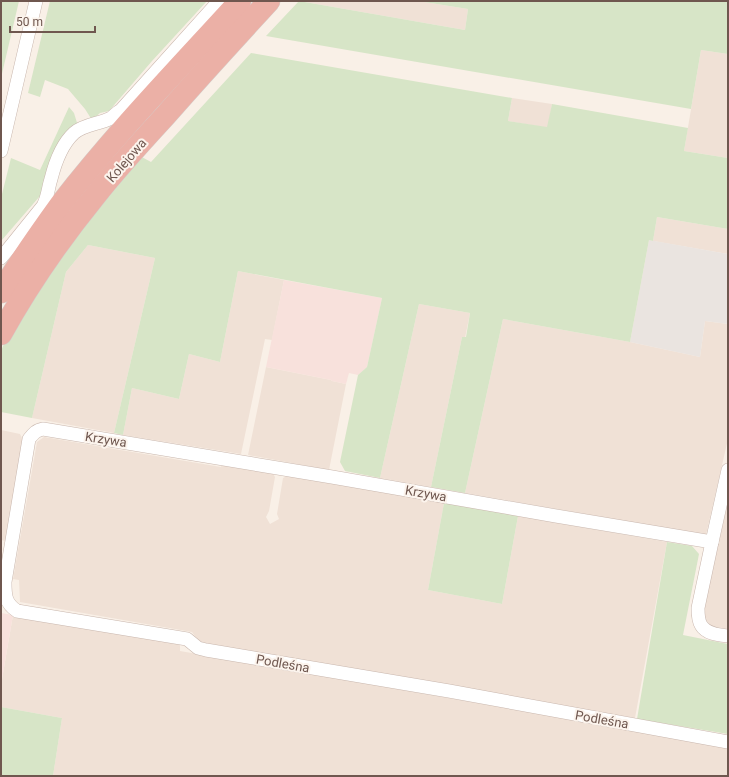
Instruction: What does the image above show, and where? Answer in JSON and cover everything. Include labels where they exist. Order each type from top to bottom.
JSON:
[{"type":"highway","name":"Kolejowa","points":[[1,292],[28,250],[61,205],[115,139],[127,114],[240,1]]},
{"type":"highway","name":"Kolejowa","points":[[1,334],[30,286],[95,196],[136,148],[269,1]]},
{"type":"highway","points":[[46,200],[84,152],[98,138],[127,114]]},
{"type":"street","points":[[1,151],[36,1]]},
{"type":"street","points":[[127,114],[219,1]]},
{"type":"street","points":[[1,258],[43,206],[46,200]]},
{"type":"street","name":"Krzywa","points":[[29,439],[37,430],[43,429],[325,475],[712,542]]},
{"type":"street","name":"Podleśna","points":[[29,439],[5,582],[7,602],[16,611],[187,638],[198,648],[206,650],[456,692],[728,742]]},
{"type":"street","points":[[728,470],[726,492],[712,542],[698,608],[698,618],[700,625],[707,630],[714,634],[728,636]]},
{"type":"shaded area","points":[[299,1],[418,1],[468,9],[465,30]]},
{"type":"shaded area","points":[[701,50],[728,54],[728,158],[684,151]]},
{"type":"shaded area","points":[[512,98],[552,104],[548,128],[508,121]]},
{"type":"shaded area","points":[[657,217],[728,229],[728,254],[653,241]]},
{"type":"shaded area","points":[[649,240],[728,254],[728,324],[705,321],[700,357],[630,342]]},
{"type":"shaded area","points":[[88,245],[155,258],[114,433],[32,418],[66,272]]},
{"type":"shaded area","points":[[238,271],[284,280],[272,340],[265,339],[241,454],[123,435],[132,388],[179,399],[189,354],[220,362]]},
{"type":"shaded area","points":[[284,280],[382,298],[367,367],[358,375],[349,373],[346,384],[266,367]]},
{"type":"shaded area","points":[[419,304],[470,313],[465,338],[462,337],[431,487],[380,478]]},
{"type":"shaded area","points":[[503,319],[630,342],[700,357],[705,321],[728,324],[728,439],[706,535],[465,493]]},
{"type":"shaded area","points":[[266,367],[346,384],[329,470],[248,455]]},
{"type":"shaded area","points":[[1,430],[20,434],[24,442],[6,541],[1,540]]},
{"type":"shaded area","points":[[44,437],[221,467],[222,464],[272,472],[275,477],[269,511],[266,517],[270,524],[279,519],[277,514],[283,478],[287,476],[444,503],[428,590],[502,604],[518,516],[667,542],[635,718],[199,642],[192,632],[20,602],[19,580],[13,579],[37,442]]},
{"type":"shaded area","points":[[728,503],[728,629],[711,626],[703,613]]},
{"type":"shaded area","points":[[1,613],[13,615],[1,685]]},
{"type":"shaded area","points":[[13,615],[180,644],[180,651],[728,747],[728,776],[53,776],[62,718],[1,707],[1,685]]},
{"type":"green space","points":[[1,1],[19,1],[1,78]]},
{"type":"green space","points":[[50,1],[207,1],[109,111],[100,113],[92,120],[68,89],[45,80],[40,97],[28,93]]},
{"type":"green space","points":[[299,1],[465,30],[468,9],[418,1],[728,1],[728,54],[701,50],[691,109],[266,36]]},
{"type":"green space","points":[[251,53],[512,98],[508,121],[547,127],[552,104],[688,128],[684,151],[728,158],[728,229],[657,217],[653,241],[649,240],[630,342],[503,319],[465,493],[431,487],[462,337],[466,337],[470,313],[419,304],[380,478],[345,471],[340,462],[358,375],[367,367],[382,298],[238,271],[220,362],[189,354],[179,399],[132,388],[123,435],[114,433],[155,258],[88,245],[66,272],[32,418],[1,412],[1,351],[30,302],[86,222],[140,156],[151,162]]},
{"type":"green space","points":[[69,107],[74,113],[78,126],[68,130],[58,143],[47,169],[46,189],[1,241],[1,198],[11,158],[40,170]]},
{"type":"green space","points":[[444,503],[518,516],[502,604],[428,590]]},
{"type":"green space","points":[[667,542],[692,546],[699,554],[683,635],[728,644],[728,734],[637,719]]},
{"type":"green space","points":[[1,707],[62,718],[53,776],[1,776]]}]
